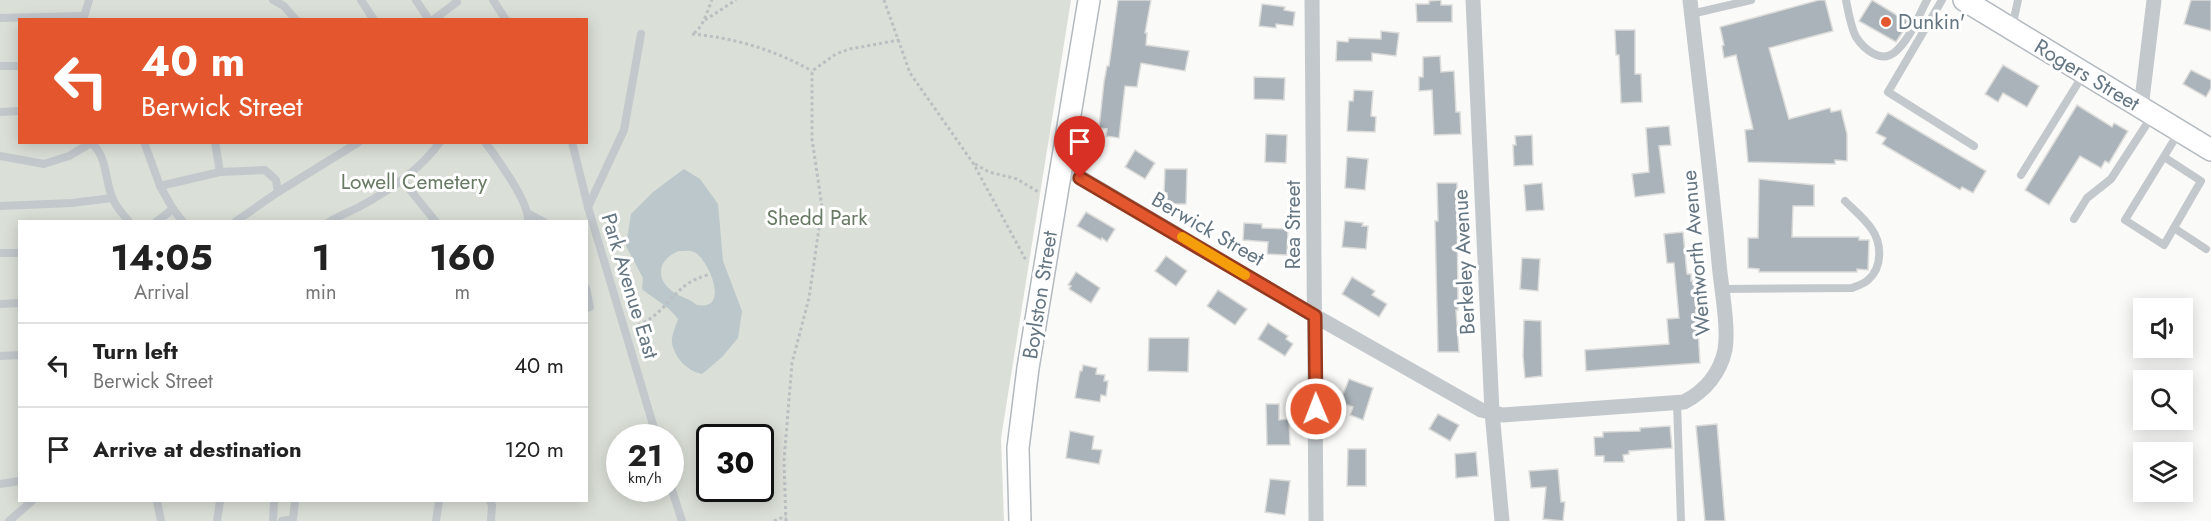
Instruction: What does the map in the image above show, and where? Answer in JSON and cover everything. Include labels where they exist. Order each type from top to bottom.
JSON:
[{"type":"main road","name":"Boylston Street","points":[[1020,521],[1018,448],[1025,391],[1089,0]]},
{"type":"main road","name":"Rogers Street","points":[[1964,0],[2211,150]]},
{"type":"street","name":"Rea Street","points":[[1312,0],[1316,521]]},
{"type":"street","name":"Berkeley Avenue","points":[[1473,0],[1492,412],[1502,521]]},
{"type":"street","points":[[2147,111],[2154,0]]},
{"type":"street","name":"Wentworth Avenue","points":[[1492,412],[1503,415],[1684,402],[1693,398],[1707,385],[1722,359],[1726,340],[1722,289],[1690,7]]},
{"type":"street","name":"Berwick Street","points":[[1061,166],[1315,316],[1481,410],[1492,412]]},
{"type":"lane","points":[[0,18],[83,18],[89,0]]},
{"type":"lane","points":[[273,0],[284,6],[294,18]]},
{"type":"lane","points":[[362,0],[373,18]]},
{"type":"lane","points":[[416,0],[428,18]]},
{"type":"lane","points":[[437,18],[457,2],[456,0]]},
{"type":"lane","points":[[493,0],[505,18]]},
{"type":"lane","points":[[1690,7],[1751,0]]},
{"type":"lane","points":[[1846,0],[1856,36],[1866,48],[1881,57],[1888,57],[1896,51],[1908,36],[1927,0]]},
{"type":"lane","points":[[1940,0],[1888,92],[1974,146]]},
{"type":"lane","points":[[2012,29],[2018,0]]},
{"type":"lane","points":[[588,207],[624,130],[641,34]]},
{"type":"lane","points":[[0,66],[18,66]]},
{"type":"lane","points":[[2021,175],[2084,73]]},
{"type":"lane","points":[[0,112],[18,111]]},
{"type":"lane","points":[[2074,219],[2087,198],[2111,178],[2147,111]]},
{"type":"lane","points":[[2164,157],[2201,181],[2164,245],[2125,220],[2180,131]]},
{"type":"lane","points":[[0,156],[44,164],[69,156],[90,144]]},
{"type":"lane","points":[[93,144],[107,172],[112,198],[128,220]]},
{"type":"lane","points":[[145,144],[160,186],[181,220]]},
{"type":"lane","points":[[215,144],[219,172]]},
{"type":"lane","points":[[238,220],[355,144]]},
{"type":"lane","points":[[333,220],[379,196],[402,180],[430,156],[439,144]]},
{"type":"lane","points":[[485,144],[510,178],[529,218]]},
{"type":"lane","name":"Park Avenue East","points":[[572,144],[588,207],[653,424]]},
{"type":"lane","points":[[160,186],[219,172],[265,170],[276,180],[278,192]]},
{"type":"lane","points":[[402,180],[434,220]]},
{"type":"lane","points":[[0,206],[72,203],[112,198]]},
{"type":"lane","points":[[1722,289],[1852,288],[1867,281],[1875,272],[1880,256],[1878,244],[1873,230],[1845,201]]},
{"type":"lane","points":[[158,220],[172,208]]},
{"type":"lane","points":[[2174,228],[2206,249]]},
{"type":"lane","points":[[0,254],[18,253]]},
{"type":"lane","points":[[0,304],[18,303]]},
{"type":"lane","points":[[0,356],[18,355]]},
{"type":"lane","points":[[1677,403],[1681,521]]},
{"type":"lane","points":[[0,484],[18,481]]},
{"type":"lane","points":[[9,521],[31,502]]},
{"type":"lane","points":[[157,502],[161,521]]},
{"type":"lane","points":[[217,521],[220,502]]},
{"type":"lane","points":[[273,521],[274,502]]},
{"type":"lane","points":[[282,521],[296,520],[296,502]]},
{"type":"lane","points":[[436,521],[440,502]]},
{"type":"lane","points":[[490,502],[491,521]]},
{"type":"lane","points":[[676,502],[682,521]]},
{"type":"path","points":[[712,0],[704,20],[698,30],[692,34],[717,37],[760,48],[812,71]]},
{"type":"path","points":[[704,20],[736,0]]},
{"type":"path","points":[[884,0],[910,73],[973,163],[1030,269]]},
{"type":"path","points":[[812,71],[836,54],[850,49],[899,40]]},
{"type":"path","points":[[786,521],[786,422],[792,363],[809,298],[822,207],[812,139],[812,71]]},
{"type":"path","points":[[973,163],[989,172],[1017,179],[1042,194]]},
{"type":"path","points":[[638,325],[650,321],[694,278],[708,275]]},
{"type":"path","points":[[774,521],[786,516]]},
{"type":"green space","name":"Shedd Park","points":[[0,0],[493,0],[505,18],[18,18],[18,144],[588,144],[588,18],[507,18],[495,0],[1071,0],[1001,438],[1004,521],[0,521]]},
{"type":"shaded area","points":[[684,169],[700,179],[718,204],[723,261],[742,311],[738,338],[722,357],[702,374],[687,367],[676,354],[672,340],[678,319],[666,306],[642,289],[643,278],[626,246],[631,214],[653,192]],"holes":[[[679,251],[689,251],[699,255],[708,269],[715,295],[707,305],[697,305],[666,286],[661,274],[663,263]]]},
{"type":"building","points":[[1118,0],[1151,0],[1145,33],[1147,33],[1146,45],[1189,51],[1185,71],[1141,63],[1137,87],[1125,86],[1119,138],[1106,136],[1107,129],[1099,128],[1104,82],[1107,66],[1109,66]]},
{"type":"building","points":[[1441,0],[1441,5],[1452,5],[1452,22],[1417,22],[1416,4],[1429,4],[1429,1]]},
{"type":"building","points":[[1825,0],[1833,31],[1769,48],[1789,119],[1830,108],[1831,112],[1841,110],[1847,134],[1847,161],[1835,160],[1835,164],[1748,162],[1745,130],[1753,129],[1736,55],[1724,58],[1720,27]]},
{"type":"building","name":"Dunkin'","points":[[1872,0],[1898,16],[1900,12],[1911,19],[1896,42],[1859,21]]},
{"type":"building","points":[[2191,0],[2211,0],[2211,31],[2184,24]]},
{"type":"building","points":[[1262,4],[1285,7],[1284,10],[1295,12],[1293,26],[1276,24],[1276,28],[1259,26]]},
{"type":"building","points":[[1615,30],[1635,30],[1635,74],[1641,74],[1642,102],[1621,103],[1619,55],[1616,55]]},
{"type":"building","points":[[1381,31],[1399,33],[1396,56],[1372,53],[1372,61],[1336,61],[1337,41],[1348,42],[1349,38],[1381,39]]},
{"type":"building","points":[[1440,56],[1441,72],[1454,71],[1456,112],[1460,112],[1461,134],[1434,135],[1432,90],[1419,91],[1419,77],[1423,77],[1423,57]]},
{"type":"building","points":[[2003,65],[2039,86],[2027,107],[2003,93],[1998,102],[1985,94]]},
{"type":"building","points":[[2191,70],[2211,80],[2211,88],[2206,97],[2183,84]]},
{"type":"building","points":[[1254,77],[1285,78],[1284,100],[1254,99]]},
{"type":"building","points":[[1354,90],[1373,91],[1371,116],[1376,117],[1375,132],[1347,131],[1349,101],[1353,101]]},
{"type":"building","points":[[2077,105],[2112,127],[2114,123],[2128,131],[2109,163],[2105,161],[2101,168],[2080,156],[2049,205],[2025,190]]},
{"type":"building","points":[[1888,113],[1986,171],[1973,193],[1962,187],[1960,190],[1882,144],[1886,138],[1876,133]]},
{"type":"building","points":[[1669,126],[1671,145],[1659,146],[1665,193],[1635,197],[1632,174],[1649,172],[1646,128]]},
{"type":"building","points":[[1266,134],[1287,135],[1286,163],[1265,162]]},
{"type":"building","points":[[1532,135],[1533,165],[1514,166],[1515,136]]},
{"type":"building","points":[[1135,150],[1155,163],[1145,179],[1125,167]]},
{"type":"building","points":[[1347,157],[1368,159],[1365,190],[1345,188]]},
{"type":"building","points":[[1165,169],[1187,169],[1186,204],[1167,204],[1167,193],[1164,193]]},
{"type":"building","points":[[1759,179],[1814,185],[1814,206],[1793,206],[1792,237],[1859,237],[1859,240],[1869,240],[1868,270],[1759,272],[1759,269],[1748,268],[1748,238],[1758,238]]},
{"type":"building","points":[[1437,183],[1457,183],[1458,310],[1456,310],[1459,352],[1438,352],[1435,221],[1438,221]]},
{"type":"building","points":[[1542,183],[1544,210],[1526,211],[1524,185]]},
{"type":"building","points":[[1086,212],[1115,229],[1107,242],[1077,226]]},
{"type":"building","points":[[1345,221],[1363,223],[1362,226],[1368,226],[1366,249],[1342,247]]},
{"type":"building","points":[[1244,223],[1262,224],[1262,228],[1288,229],[1287,255],[1267,254],[1268,242],[1243,240]]},
{"type":"building","points":[[1683,232],[1687,274],[1691,274],[1691,281],[1698,281],[1701,312],[1697,312],[1700,363],[1586,371],[1585,350],[1669,344],[1667,319],[1679,318],[1674,263],[1667,263],[1664,234]]},
{"type":"building","points":[[1166,256],[1187,271],[1176,286],[1155,271]]},
{"type":"building","points":[[1522,258],[1540,259],[1538,291],[1520,289]]},
{"type":"building","points":[[1076,272],[1100,288],[1091,303],[1069,289],[1071,286],[1068,285]]},
{"type":"building","points":[[1352,277],[1375,291],[1372,295],[1387,304],[1379,317],[1342,294]]},
{"type":"building","points":[[1218,290],[1247,309],[1235,325],[1207,306]]},
{"type":"building","points":[[1524,320],[1541,321],[1542,376],[1525,378]]},
{"type":"building","points":[[1268,323],[1288,336],[1286,339],[1293,344],[1285,356],[1258,339]]},
{"type":"building","points":[[1149,338],[1189,338],[1188,372],[1148,371]]},
{"type":"building","points":[[1083,365],[1097,368],[1096,374],[1105,375],[1104,381],[1108,381],[1106,396],[1101,395],[1100,402],[1075,398]]},
{"type":"building","points":[[1349,379],[1373,388],[1363,420],[1350,415],[1353,407],[1340,402]]},
{"type":"building","points":[[1266,404],[1279,404],[1279,420],[1289,419],[1290,445],[1267,445]]},
{"type":"building","points":[[1438,414],[1459,425],[1450,441],[1429,429]]},
{"type":"building","points":[[1717,424],[1725,521],[1705,521],[1696,426]]},
{"type":"building","points":[[1670,426],[1672,448],[1629,451],[1629,454],[1623,455],[1624,462],[1604,462],[1604,456],[1595,456],[1594,437],[1603,437],[1603,432],[1640,431],[1640,428]]},
{"type":"building","points":[[1070,431],[1094,436],[1092,449],[1102,450],[1099,464],[1066,458]]},
{"type":"building","points":[[1348,449],[1366,449],[1366,486],[1347,486]]},
{"type":"building","points":[[1476,452],[1478,476],[1456,478],[1455,454]]},
{"type":"building","points":[[1558,469],[1561,502],[1565,502],[1563,521],[1543,519],[1546,487],[1531,488],[1529,471]]},
{"type":"building","points":[[1270,479],[1290,481],[1285,515],[1265,512]]},
{"type":"slow traffic","points":[[1182,237],[1245,275]]},
{"type":"place","name":"Dunkin'","points":[[1886,22]]},
{"type":"route","points":[[1080,178],[1315,316],[1316,409]]},
{"type":"park label","name":"Lowell Cemetery","points":[[414,182]]}]
